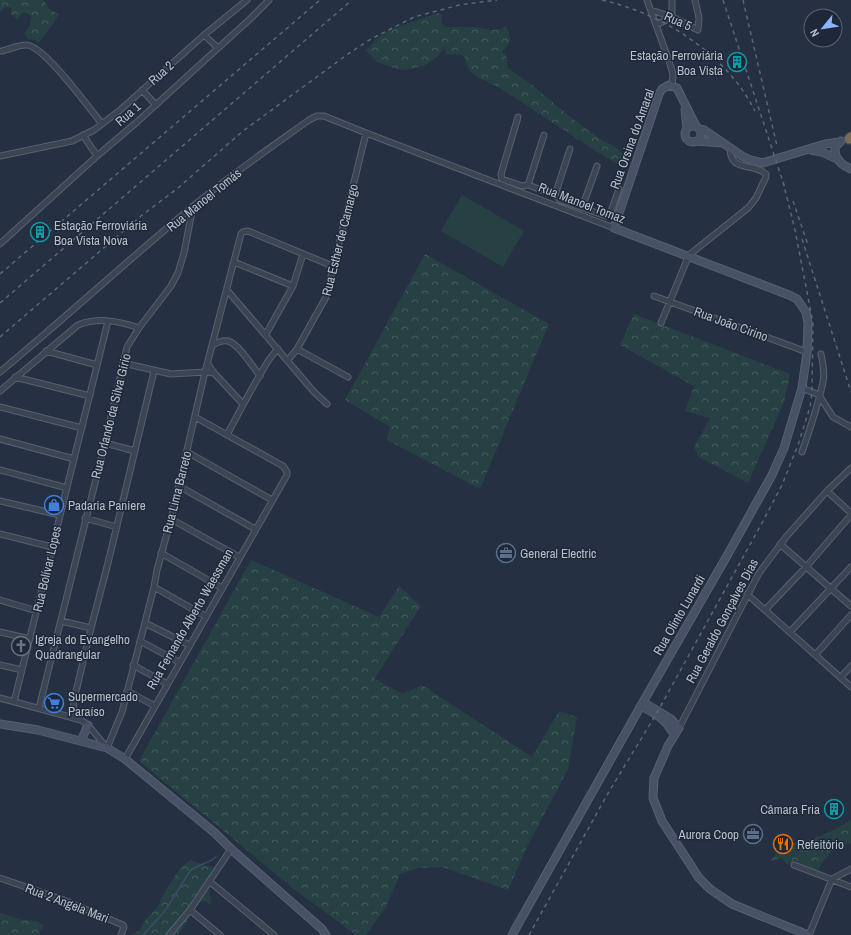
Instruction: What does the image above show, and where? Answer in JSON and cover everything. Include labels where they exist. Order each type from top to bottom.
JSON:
[{"type":"street","name":"Rua 2","points":[[0,156],[72,140],[94,130],[119,111],[204,35],[247,0]]},
{"type":"street","name":"Rua 1","points":[[0,244],[156,105],[268,0]]},
{"type":"street","points":[[647,0],[673,74],[672,86]]},
{"type":"street","points":[[656,25],[672,17],[672,0]]},
{"type":"street","name":"Rua 5","points":[[651,10],[672,17],[698,30],[699,18],[695,0]]},
{"type":"street","points":[[204,35],[218,48]]},
{"type":"street","points":[[2,51],[27,44],[34,47],[52,62],[102,124]]},
{"type":"street","name":"Rua Orsina do Amaral","points":[[614,228],[659,94],[662,89],[666,86],[677,88],[698,128]]},
{"type":"street","points":[[142,90],[156,105]]},
{"type":"street","name":"Rua Orsina do Amaral","points":[[684,103],[687,130]]},
{"type":"street","name":"Rua Manoel Tomás","points":[[0,372],[193,206],[313,117],[324,116],[366,133]]},
{"type":"street","points":[[518,117],[501,176],[502,179],[522,186],[528,185],[555,195],[560,200],[608,216],[619,189]]},
{"type":"street","points":[[722,143],[691,142],[687,139],[685,134],[692,126],[704,130],[750,160],[763,163],[850,138]]},
{"type":"street","points":[[696,141],[699,140],[701,134],[698,128]]},
{"type":"street","name":"Rua Manoel Tomaz","points":[[366,133],[789,294]]},
{"type":"street","name":"Rua Esther de Camargo","points":[[288,360],[297,349],[326,297],[335,266],[366,133]]},
{"type":"street","points":[[528,185],[544,134]]},
{"type":"street","points":[[83,135],[97,156]]},
{"type":"street","points":[[839,160],[835,149],[836,145],[840,142]]},
{"type":"street","points":[[661,322],[689,255],[743,213],[752,203],[766,177],[766,174],[763,171],[737,164],[730,156],[730,148]]},
{"type":"street","points":[[555,195],[570,149]]},
{"type":"street","points":[[807,150],[822,152],[839,160],[851,169]]},
{"type":"street","points":[[582,208],[597,166]]},
{"type":"street","points":[[544,201],[548,193]]},
{"type":"street","name":"Rua Orlando da Silva Gírio","points":[[39,708],[85,518],[105,443],[127,347],[139,328],[171,286],[178,272],[184,253],[193,206]]},
{"type":"street","points":[[260,376],[233,343],[217,340],[227,290],[241,234],[248,231],[335,266]]},
{"type":"street","points":[[266,334],[293,286],[303,254]]},
{"type":"street","points":[[234,262],[293,286]]},
{"type":"street","points":[[227,290],[314,392],[327,404]]},
{"type":"street","name":"Rua Olinto Lunardi","points":[[512,935],[728,554],[772,475],[784,448],[802,388],[807,352],[808,322],[806,312],[796,299],[789,294]]},
{"type":"street","name":"Rua João Cirino","points":[[654,296],[807,352]]},
{"type":"street","points":[[0,391],[78,324],[99,320],[127,323],[139,328]]},
{"type":"street","name":"Rua Bolívar Lopes","points":[[14,702],[108,321]]},
{"type":"street","name":"Rua Lima Barreto","points":[[107,748],[122,712],[154,587],[161,553],[171,519],[205,372],[213,344],[217,340]]},
{"type":"street","points":[[195,417],[227,435],[242,404],[272,355],[278,349]]},
{"type":"street","points":[[297,349],[348,377]]},
{"type":"street","points":[[46,351],[97,365]]},
{"type":"street","points":[[802,452],[814,416],[823,381],[821,354]]},
{"type":"street","points":[[124,363],[171,374],[205,372],[214,373]]},
{"type":"street","points":[[208,364],[214,373],[242,404]]},
{"type":"street","points":[[73,718],[74,700],[154,370]]},
{"type":"street","points":[[15,377],[90,396]]},
{"type":"street","points":[[802,388],[819,395],[832,417],[851,427]]},
{"type":"street","points":[[0,407],[82,428]]},
{"type":"street","name":"Rua Fernando Alberto Waessman","points":[[124,759],[287,475],[283,466],[227,435]]},
{"type":"street","points":[[0,439],[74,458]]},
{"type":"street","points":[[105,443],[135,451]]},
{"type":"street","points":[[187,452],[272,500]]},
{"type":"street","name":"Rua Geraldo Gonçalves Dias","points":[[808,935],[732,904],[710,889],[699,878],[662,821],[655,806],[653,798],[654,778],[675,728],[684,718],[759,573],[780,544],[827,491],[851,468]]},
{"type":"street","points":[[0,470],[67,488]]},
{"type":"street","points":[[179,486],[255,529]]},
{"type":"street","points":[[765,610],[806,567],[851,514],[827,491]]},
{"type":"street","points":[[0,503],[60,515]]},
{"type":"street","points":[[85,518],[117,527]]},
{"type":"street","points":[[171,519],[239,558]]},
{"type":"street","points":[[0,534],[52,547]]},
{"type":"street","points":[[780,544],[851,606]]},
{"type":"street","points":[[161,553],[222,588]]},
{"type":"street","points":[[790,632],[851,567]]},
{"type":"street","points":[[154,587],[205,616]]},
{"type":"street","points":[[747,594],[816,654],[851,687]]},
{"type":"street","points":[[0,600],[37,611]]},
{"type":"street","points":[[816,654],[851,615]]},
{"type":"street","points":[[61,621],[91,628]]},
{"type":"street","points":[[145,623],[189,646]]},
{"type":"street","points":[[0,632],[30,639]]},
{"type":"street","points":[[140,641],[180,662]]},
{"type":"street","points":[[0,665],[22,670]]},
{"type":"street","points":[[133,665],[167,684]]},
{"type":"street","points":[[841,677],[851,666]]},
{"type":"street","points":[[127,691],[155,706]]},
{"type":"street","points":[[0,698],[81,720],[107,748],[124,759],[215,833],[230,849],[322,933]]},
{"type":"street","points":[[642,704],[675,728]]},
{"type":"street","points":[[0,724],[38,730],[107,748]]},
{"type":"street","points":[[81,741],[88,726]]},
{"type":"street","points":[[169,935],[190,910],[230,849]]},
{"type":"street","points":[[794,865],[851,887]]},
{"type":"street","points":[[808,935],[832,880],[851,869]]},
{"type":"street","name":"Rua 2 Angela Mari","points":[[0,878],[61,899],[123,925],[124,927],[121,935]]},
{"type":"street","points":[[210,881],[274,935]]},
{"type":"street","points":[[190,910],[220,935]]},
{"type":"green space","points":[[0,0],[44,0],[48,8],[58,14],[57,18],[39,43],[32,39],[28,39],[24,33],[28,29],[32,16],[24,12],[17,19],[11,14],[12,8],[6,7],[0,11]]},
{"type":"green space","points":[[438,13],[442,15],[441,23],[446,27],[475,27],[492,30],[501,29],[506,25],[510,40],[502,52],[506,55],[508,68],[532,85],[569,116],[600,139],[614,146],[624,155],[627,162],[625,168],[600,154],[500,88],[474,75],[469,70],[464,56],[455,54],[446,55],[445,46],[438,56],[424,66],[403,70],[377,62],[365,49],[368,49],[376,39],[389,30]]},
{"type":"green space","points":[[462,195],[524,231],[503,267],[441,231]]},
{"type":"green space","points":[[425,254],[549,324],[480,489],[387,440],[390,427],[345,400]]},
{"type":"green space","points":[[634,314],[790,374],[784,402],[748,483],[699,457],[694,447],[710,418],[685,411],[694,386],[620,345]]},
{"type":"green space","points":[[251,560],[379,617],[399,586],[421,606],[375,679],[403,694],[422,685],[532,757],[559,711],[577,717],[568,769],[528,845],[508,890],[442,867],[418,868],[400,874],[386,907],[366,935],[356,935],[294,889],[139,761]]},
{"type":"green space","points":[[851,820],[851,843],[841,846],[832,852],[819,869],[816,870],[794,863],[786,864],[782,858],[771,861],[781,849],[792,843],[824,834]]},
{"type":"green space","points":[[190,860],[213,867],[208,879],[211,904],[209,905],[206,901],[203,901],[193,906],[186,924],[178,935],[131,935],[140,930],[146,919],[157,908],[180,868]]},
{"type":"green space","points":[[0,913],[22,920],[37,921],[44,926],[40,931],[40,935],[0,935]]},
{"type":"waterway","points":[[143,935],[165,911],[190,871],[216,857]]},
{"type":"railway","points":[[0,274],[320,0]]},
{"type":"railway","points":[[0,303],[352,0]]},
{"type":"railway","points":[[0,337],[141,216],[178,188],[243,131],[348,54],[371,39],[414,17],[459,5],[497,0]]},
{"type":"railway","points":[[602,0],[625,6],[648,15],[691,39],[728,72],[743,90],[755,111]]},
{"type":"railway","points":[[723,0],[785,188]]},
{"type":"railway","points":[[743,0],[777,146]]},
{"type":"railway","points":[[529,935],[607,795],[658,711],[762,523],[782,485],[798,445],[810,407],[812,392],[813,323],[795,230],[783,182]]},
{"type":"railway","points":[[793,201],[808,245]]},
{"type":"railway","points":[[802,239],[851,392]]},
{"type":"place","name":"Estação Ferroviária Boa Vista","points":[[737,62]]},
{"type":"place","name":"Estação Ferroviária Boa Vista Nova","points":[[40,232]]},
{"type":"place","name":"Padaria Paniere","points":[[54,505]]},
{"type":"place","name":"General Electric","points":[[506,553]]},
{"type":"place","name":"Igreja do Evangelho Quadrangular","points":[[21,646]]},
{"type":"place","name":"Supermercado Paraíso","points":[[54,703]]},
{"type":"place","name":"Câmara Fria","points":[[834,809]]},
{"type":"place","name":"Aurora Coop","points":[[753,834]]},
{"type":"place","name":"Refeitório","points":[[783,844]]}]
